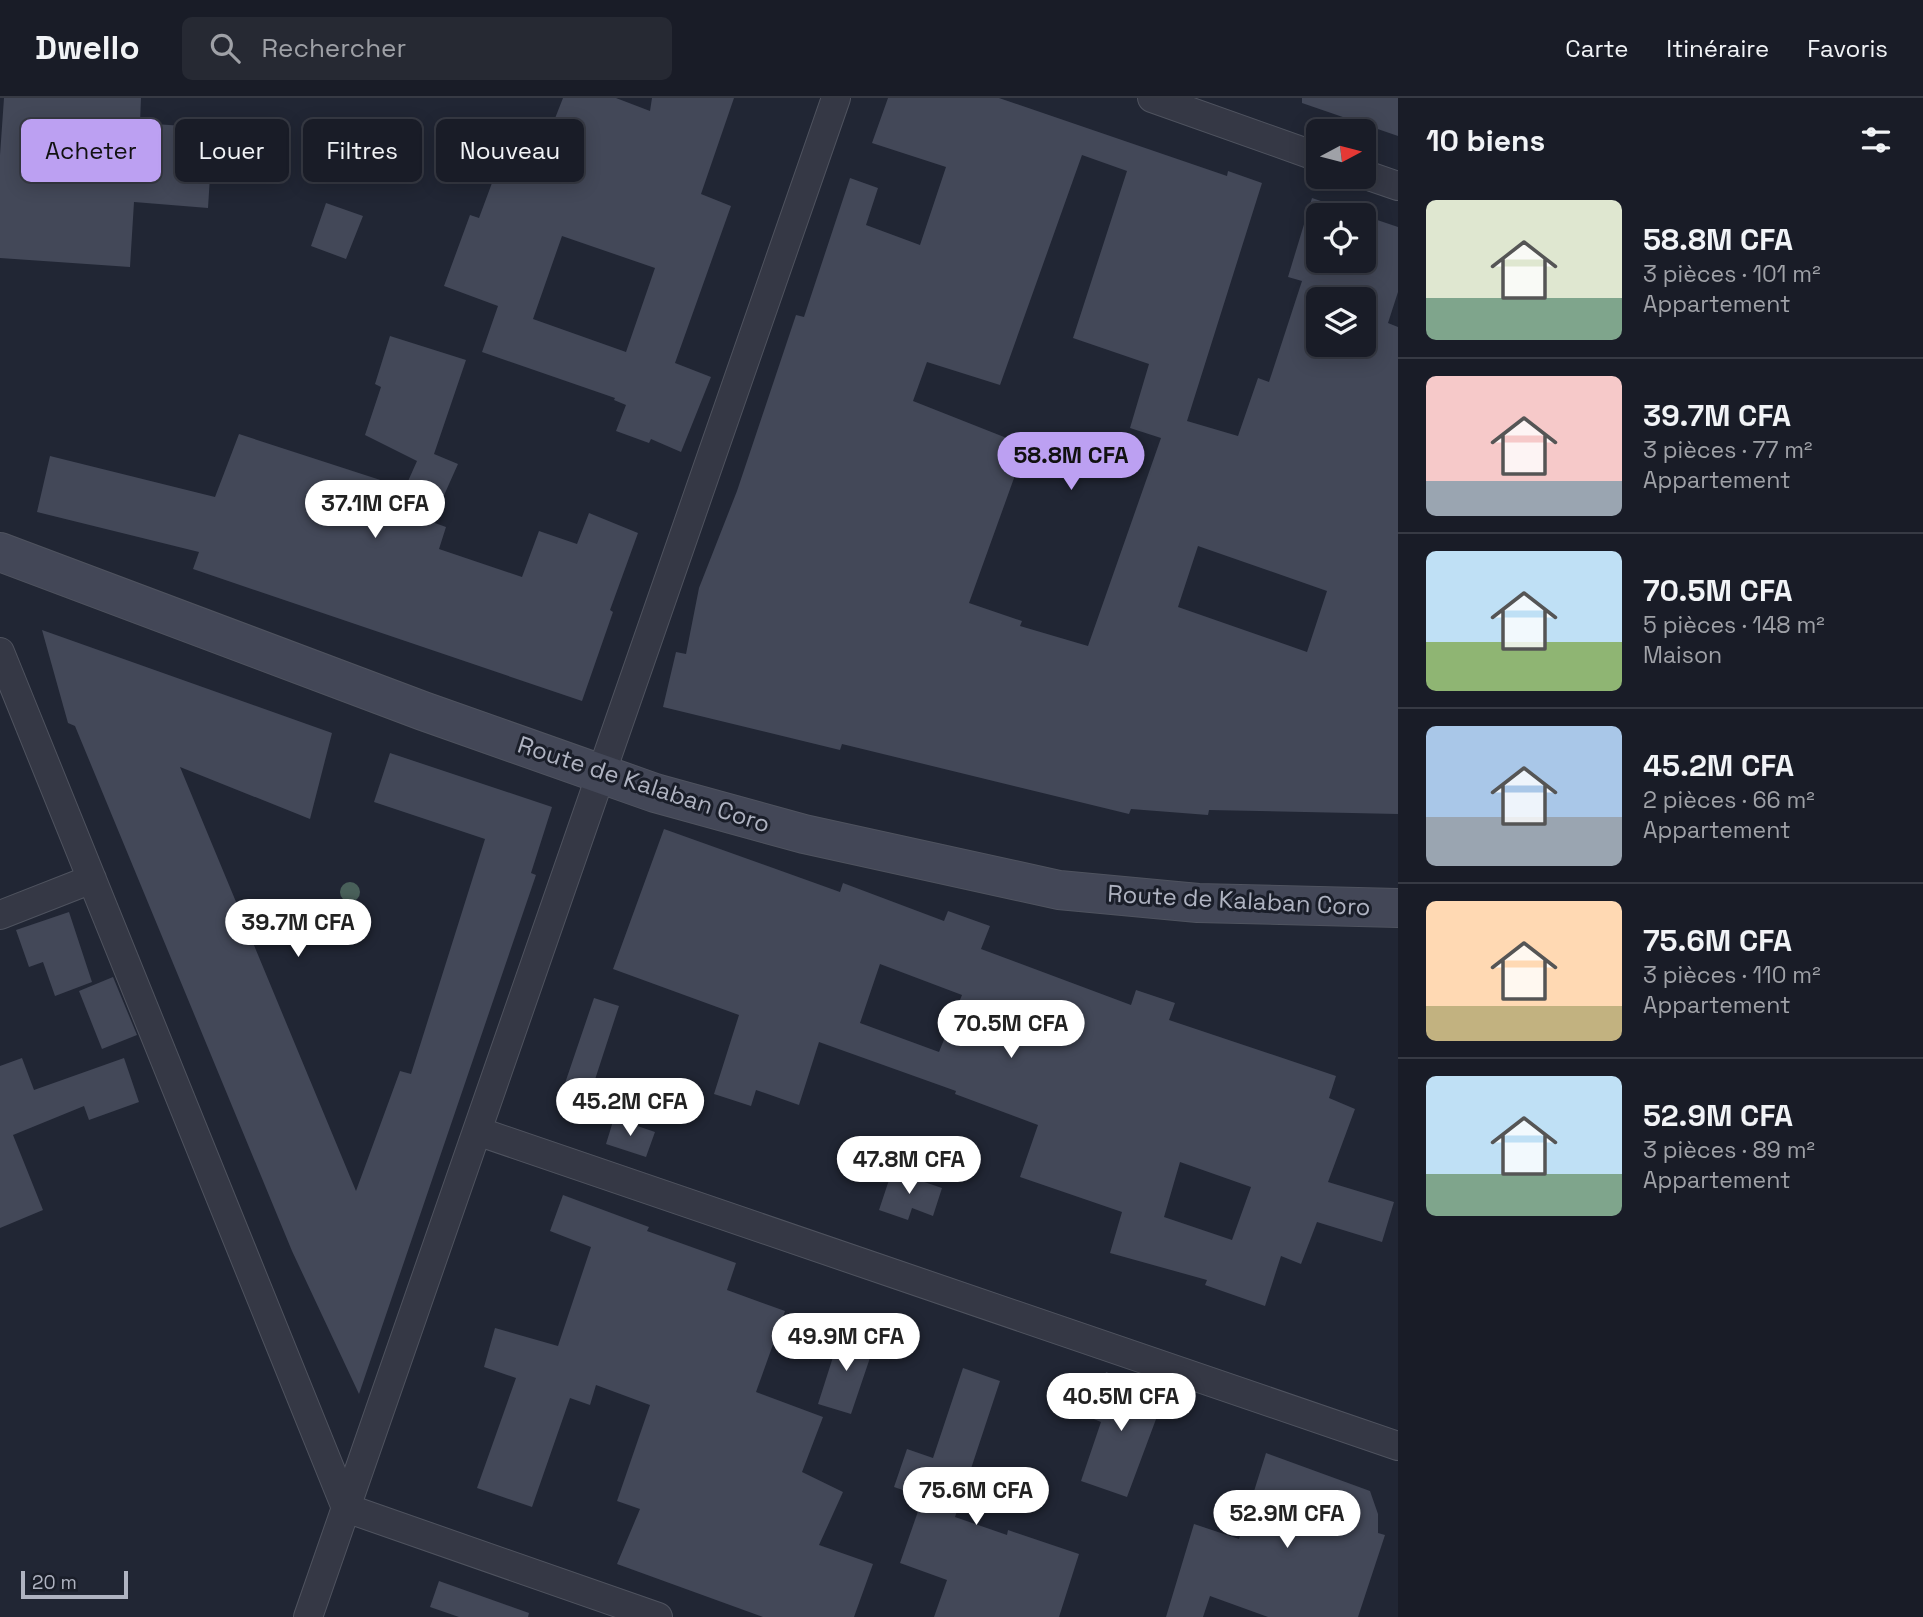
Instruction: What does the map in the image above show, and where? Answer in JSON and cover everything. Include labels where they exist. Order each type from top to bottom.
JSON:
[{"type":"main road","name":"Route de Kalaban Coro","points":[[0,552],[423,711],[655,793],[804,834],[1059,890],[1198,903],[1398,908]]},
{"type":"street","points":[[308,1617],[836,98]]},
{"type":"street","points":[[1153,98],[1306,154]]},
{"type":"street","points":[[1376,178],[1398,186]]},
{"type":"street","points":[[0,652],[346,1508],[658,1617]]},
{"type":"street","points":[[0,915],[92,879]]},
{"type":"street","points":[[477,1131],[1398,1446]]},
{"type":"building","points":[[4,98],[141,98],[140,119],[21,119],[21,182],[161,182],[161,124],[175,125],[175,182],[210,182],[208,208],[134,202],[130,267],[0,258],[0,155]]},
{"type":"building","points":[[563,98],[616,98],[650,111],[652,98],[734,98],[701,194],[731,206],[675,363],[711,377],[681,452],[651,439],[649,443],[616,431],[626,405],[614,400],[615,398],[482,352],[498,306],[444,286],[470,215],[479,218],[492,182],[584,182],[584,119],[555,119]],"holes":[[[562,236],[655,268],[626,352],[533,319]]]},
{"type":"building","points":[[888,98],[999,98],[1227,176],[1228,171],[1262,183],[1187,421],[1238,436],[1258,378],[1269,382],[1302,281],[1288,277],[1306,218],[1306,273],[1376,273],[1376,219],[1398,227],[1398,292],[1388,323],[1398,327],[1398,814],[1209,810],[1208,815],[1131,809],[1129,814],[842,744],[840,750],[663,707],[676,652],[686,654],[699,588],[737,491],[796,315],[804,317],[850,178],[878,188],[866,225],[920,245],[946,167],[872,143]],"holes":[[[1082,155],[1127,171],[1073,338],[1149,364],[1130,428],[1161,438],[1088,646],[1020,626],[1022,621],[969,603],[1022,456],[1022,444],[913,401],[927,362],[1000,385]],[[1198,546],[1327,591],[1307,652],[1178,607]]]},
{"type":"building","points":[[1302,98],[1398,98],[1398,136],[1376,128],[1376,119],[1349,119],[1302,103]]},
{"type":"building","points":[[1312,198],[1327,203],[1310,203]]},
{"type":"building","points":[[326,203],[363,216],[346,259],[311,246]]},
{"type":"building","points":[[390,336],[466,360],[434,454],[458,464],[432,522],[446,527],[439,549],[522,577],[539,531],[577,544],[589,513],[638,533],[610,610],[613,612],[582,701],[193,569],[199,552],[37,512],[50,456],[215,497],[239,434],[405,488],[417,461],[365,435],[381,387],[375,384]]},
{"type":"building","points":[[42,630],[332,733],[310,819],[180,767],[356,1191],[400,1071],[411,1074],[485,839],[374,802],[390,753],[552,807],[531,873],[536,875],[359,1394],[292,1251],[75,726],[68,723]]},
{"type":"building","points":[[664,829],[840,892],[843,883],[944,921],[948,911],[990,926],[981,949],[1131,1005],[1136,990],[1175,1003],[1169,1020],[1336,1076],[1329,1098],[1355,1109],[1328,1182],[1394,1202],[1382,1242],[1317,1222],[1301,1264],[1281,1256],[1265,1306],[1205,1285],[1207,1280],[1110,1253],[1122,1212],[1020,1177],[1038,1125],[955,1094],[956,1091],[819,1042],[799,1105],[756,1090],[751,1106],[714,1094],[739,1015],[613,969]],"holes":[[[880,964],[962,995],[939,1052],[860,1023]],[[1180,1162],[1251,1187],[1232,1240],[1164,1217]]]},
{"type":"building","points":[[69,912],[92,982],[55,996],[43,962],[29,967],[16,930]]},
{"type":"building","points":[[113,977],[137,1035],[102,1049],[79,991]]},
{"type":"building","points":[[594,998],[619,1006],[587,1104],[561,1095]]},
{"type":"building","points":[[22,1058],[34,1090],[124,1058],[139,1102],[89,1120],[84,1106],[13,1135],[43,1210],[0,1228],[0,1066]]},
{"type":"building","points":[[614,1118],[655,1132],[646,1157],[606,1144]]},
{"type":"building","points":[[892,1171],[942,1188],[933,1216],[912,1208],[908,1220],[879,1210]]},
{"type":"building","points":[[563,1195],[649,1227],[647,1231],[736,1263],[727,1290],[785,1311],[756,1392],[823,1417],[802,1472],[843,1492],[819,1545],[873,1564],[854,1617],[763,1617],[617,1564],[640,1509],[617,1501],[650,1405],[596,1385],[590,1405],[570,1398],[532,1507],[477,1488],[516,1378],[484,1367],[495,1328],[558,1346],[591,1247],[550,1231]]},
{"type":"building","points":[[841,1332],[875,1343],[851,1414],[818,1404]]},
{"type":"building","points":[[963,1368],[1000,1381],[955,1517],[1007,1535],[1008,1530],[1079,1554],[1059,1617],[934,1617],[947,1580],[900,1563],[923,1497],[894,1487],[907,1449],[933,1458]]},
{"type":"building","points":[[1106,1372],[1165,1395],[1127,1497],[1081,1481],[1101,1422],[1089,1417]]},
{"type":"building","points":[[1266,1453],[1370,1491],[1378,1514],[1378,1533],[1385,1535],[1358,1617],[1268,1617],[1210,1596],[1203,1617],[1166,1617],[1194,1524],[1239,1539]]},
{"type":"building","points":[[439,1581],[529,1613],[528,1617],[459,1617],[430,1607]]}]
